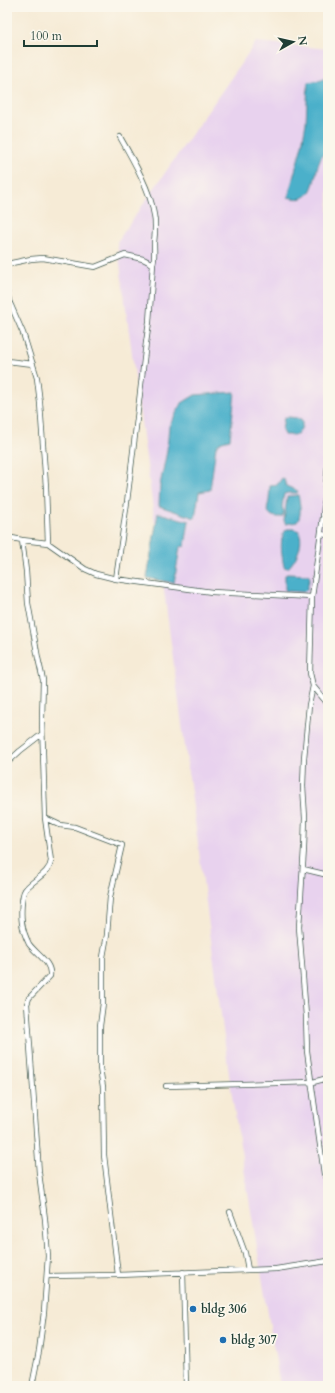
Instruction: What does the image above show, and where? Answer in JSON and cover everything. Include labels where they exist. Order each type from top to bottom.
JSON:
[{"type":"street","points":[[116,579],[149,322],[153,264],[155,256],[155,216],[152,205],[142,178],[120,137]]},
{"type":"street","points":[[7,264],[43,258],[95,267],[125,255],[143,259],[153,264]]},
{"type":"street","points":[[7,292],[24,333],[37,378],[40,403],[48,543]]},
{"type":"street","points":[[7,361],[33,364]]},
{"type":"street","points":[[328,464],[321,534],[312,597],[310,673],[313,686],[309,705],[304,758],[303,786],[305,818],[299,927],[306,1016],[307,1051],[313,1082],[324,1174],[328,1179]]},
{"type":"street","points":[[321,534],[328,535]]},
{"type":"street","points":[[7,537],[48,543],[85,569],[96,574],[116,579],[212,592],[312,597]]},
{"type":"street","points":[[22,540],[28,602],[38,658],[44,680],[42,734],[45,818],[51,866],[24,891],[22,901],[22,924],[30,944],[44,960],[50,973],[50,976],[28,998],[27,1004],[39,1172],[46,1229],[47,1276],[38,1351],[32,1386]]},
{"type":"street","points":[[313,686],[328,704]]},
{"type":"street","points":[[7,763],[42,734]]},
{"type":"street","points":[[45,818],[60,825],[75,827],[122,845],[110,897],[107,935],[103,957],[103,1003],[100,1026],[100,1068],[103,1087],[104,1155],[118,1275]]},
{"type":"street","points":[[303,869],[328,874]]},
{"type":"street","points":[[166,1086],[313,1082],[328,1078]]},
{"type":"street","points":[[230,1212],[245,1253],[248,1270]]},
{"type":"street","points":[[47,1276],[276,1269],[328,1261]]},
{"type":"street","points":[[183,1272],[186,1386]]},
{"type":"shaded area","points":[[256,42],[328,49],[328,1386],[280,1386],[232,1096],[117,242]]},
{"type":"water","points":[[328,76],[328,149],[322,155],[311,190],[306,196],[299,199],[288,197],[302,145],[306,123],[308,82],[321,80]]},
{"type":"water","points":[[235,392],[230,439],[222,441],[216,446],[210,490],[199,492],[195,518],[159,506],[160,485],[167,451],[169,426],[182,403],[195,395]]},
{"type":"water","points":[[284,418],[297,418],[302,421],[302,427],[297,435],[284,435],[282,430]]},
{"type":"water","points":[[282,478],[284,479],[286,486],[298,491],[297,493],[284,494],[282,507],[284,512],[282,517],[275,517],[269,514],[267,509],[270,486],[277,485]]},
{"type":"water","points":[[298,495],[300,509],[299,519],[297,522],[286,524],[284,521],[287,497]]},
{"type":"water","points":[[158,513],[189,521],[185,546],[180,547],[174,583],[147,578]]},
{"type":"water","points":[[287,529],[299,531],[301,541],[297,556],[288,568],[284,567],[281,547],[282,537]]},
{"type":"water","points":[[285,575],[308,575],[310,577],[307,589],[304,592],[286,591]]},
{"type":"place","name":"bldg 306","points":[[193,1309]]},
{"type":"place","name":"bldg 307","points":[[223,1340]]}]
